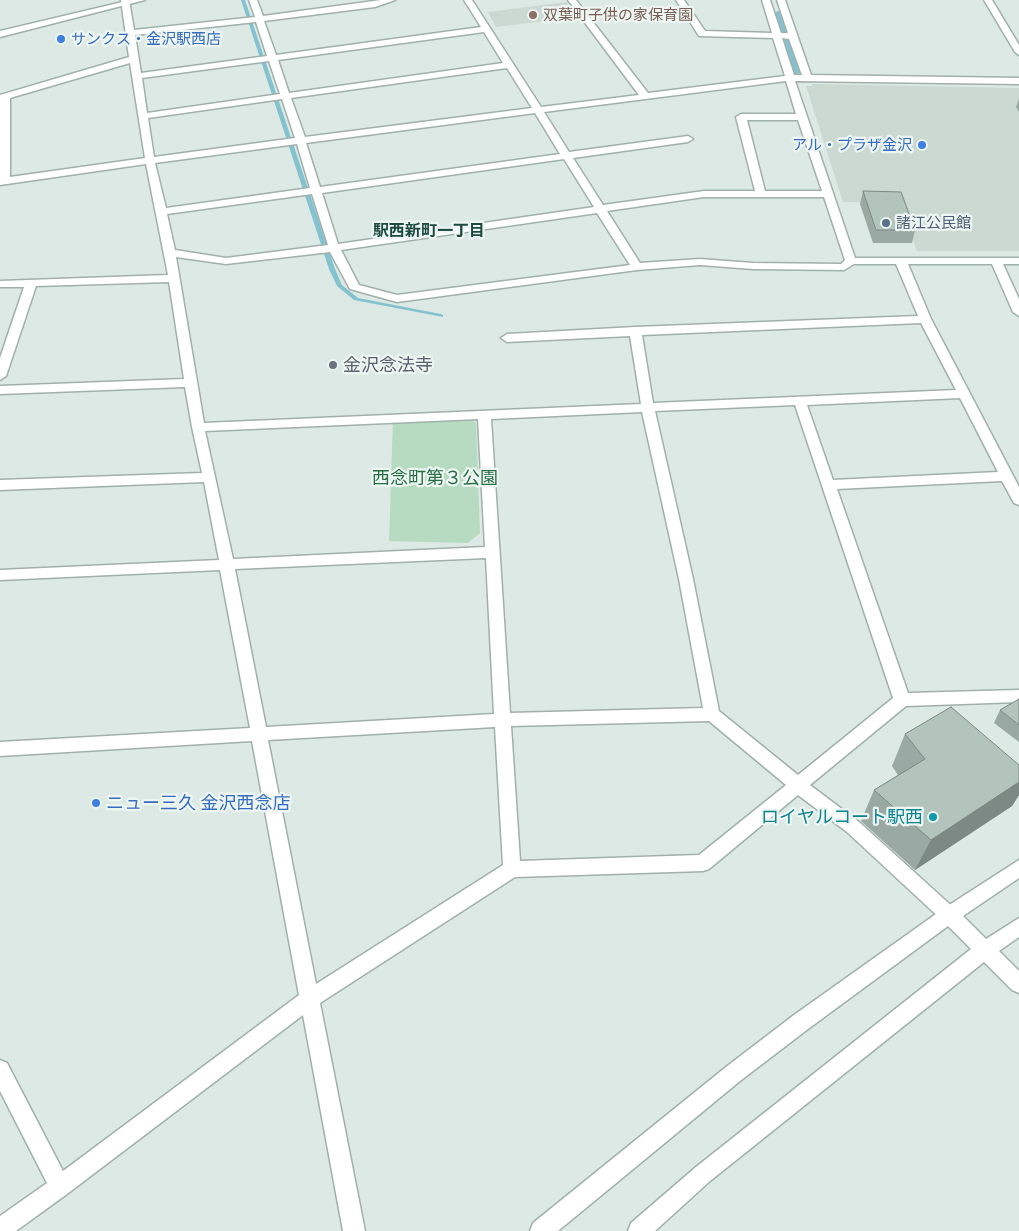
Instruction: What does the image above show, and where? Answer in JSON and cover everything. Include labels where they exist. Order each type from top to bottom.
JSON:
[{"type":"street","points":[[0,34],[125,2],[141,0]]},
{"type":"street","points":[[253,0],[266,59],[284,98],[294,142],[315,192],[327,249],[354,287],[397,299],[636,267],[700,262],[753,266],[844,267],[851,261],[1019,261]]},
{"type":"street","points":[[130,33],[258,19],[375,4],[391,0]]},
{"type":"street","points":[[468,0],[636,267]]},
{"type":"street","points":[[575,0],[645,96]]},
{"type":"street","points":[[680,0],[702,34],[792,36]]},
{"type":"street","points":[[766,0],[792,78],[802,117],[830,194],[851,261]]},
{"type":"street","points":[[781,0],[806,78]]},
{"type":"street","points":[[988,0],[1019,52]]},
{"type":"street","points":[[125,2],[150,160],[170,253],[198,427],[210,477],[257,734],[354,1231]]},
{"type":"street","points":[[769,12],[785,12]]},
{"type":"street","points":[[137,76],[486,29]]},
{"type":"street","points":[[134,59],[3,98],[2,181],[150,160],[792,78],[1019,80]]},
{"type":"street","points":[[143,116],[284,98],[509,65]]},
{"type":"street","points":[[761,194],[741,117],[802,117]]},
{"type":"street","points":[[161,212],[688,139]]},
{"type":"street","points":[[170,253],[226,260],[327,249],[704,194],[830,194]]},
{"type":"street","points":[[996,261],[1019,312]]},
{"type":"street","points":[[900,262],[925,319],[1019,500]]},
{"type":"street","points":[[0,284],[174,278]]},
{"type":"street","points":[[0,376],[31,283]]},
{"type":"street","points":[[507,338],[925,319]]},
{"type":"street","points":[[635,331],[648,409],[686,579],[712,714],[852,827],[948,915],[1019,984]]},
{"type":"street","points":[[0,390],[190,382]]},
{"type":"street","points":[[198,427],[964,394]]},
{"type":"street","points":[[800,402],[902,700]]},
{"type":"street","points":[[484,415],[512,868]]},
{"type":"street","points":[[828,484],[1007,476]]},
{"type":"street","points":[[0,486],[210,477]]},
{"type":"street","points":[[0,575],[493,552]]},
{"type":"street","points":[[0,1229],[60,1187],[309,999],[512,868],[703,863],[902,700],[1019,696]]},
{"type":"street","points":[[0,749],[502,720],[712,714]]},
{"type":"street","points":[[541,1231],[733,1074],[948,915],[1019,868]]},
{"type":"street","points":[[639,1231],[703,1174],[985,950],[1019,926]]},
{"type":"street","points":[[0,1070],[60,1187]]},
{"type":"shaded area","name":"双葉町子供の家保育園","points":[[566,2],[579,17],[496,27],[488,12]]},
{"type":"shaded area","name":"アル・プラザ金沢","points":[[812,84],[1019,88],[1019,251],[917,251],[900,203],[843,202],[806,86],[812,86]]},
{"type":"green space","name":"西念町第３公園","points":[[468,417],[476,423],[480,533],[468,543],[389,541],[393,420]]},
{"type":"building","points":[[863,191],[901,192],[915,230],[876,230]]},
{"type":"building","points":[[1019,699],[1019,725],[1000,710]]},
{"type":"building","points":[[951,707],[1019,765],[1019,782],[931,840],[874,790],[925,759],[905,734]]},
{"type":"waterway","points":[[243,0],[332,269],[340,286],[356,299],[441,316]]},
{"type":"waterway","points":[[778,16],[783,32]]},
{"type":"waterway","points":[[787,42],[796,69]]},
{"type":"place","name":"双葉町子供の家保育園","points":[[533,15]]},
{"type":"place","name":"サンクス・金沢駅西店","points":[[61,39]]},
{"type":"place","name":"アル・プラザ金沢","points":[[922,145]]},
{"type":"place","name":"諸江公民館","points":[[886,223]]},
{"type":"place","name":"金沢念法寺","points":[[333,365]]},
{"type":"place","name":"ニュー三久 金沢西念店","points":[[96,803]]},
{"type":"place","name":"ロイヤルコート駅西","points":[[933,817]]},
{"type":"district","name":"駅西新町一丁目","points":[[429,231]]}]
